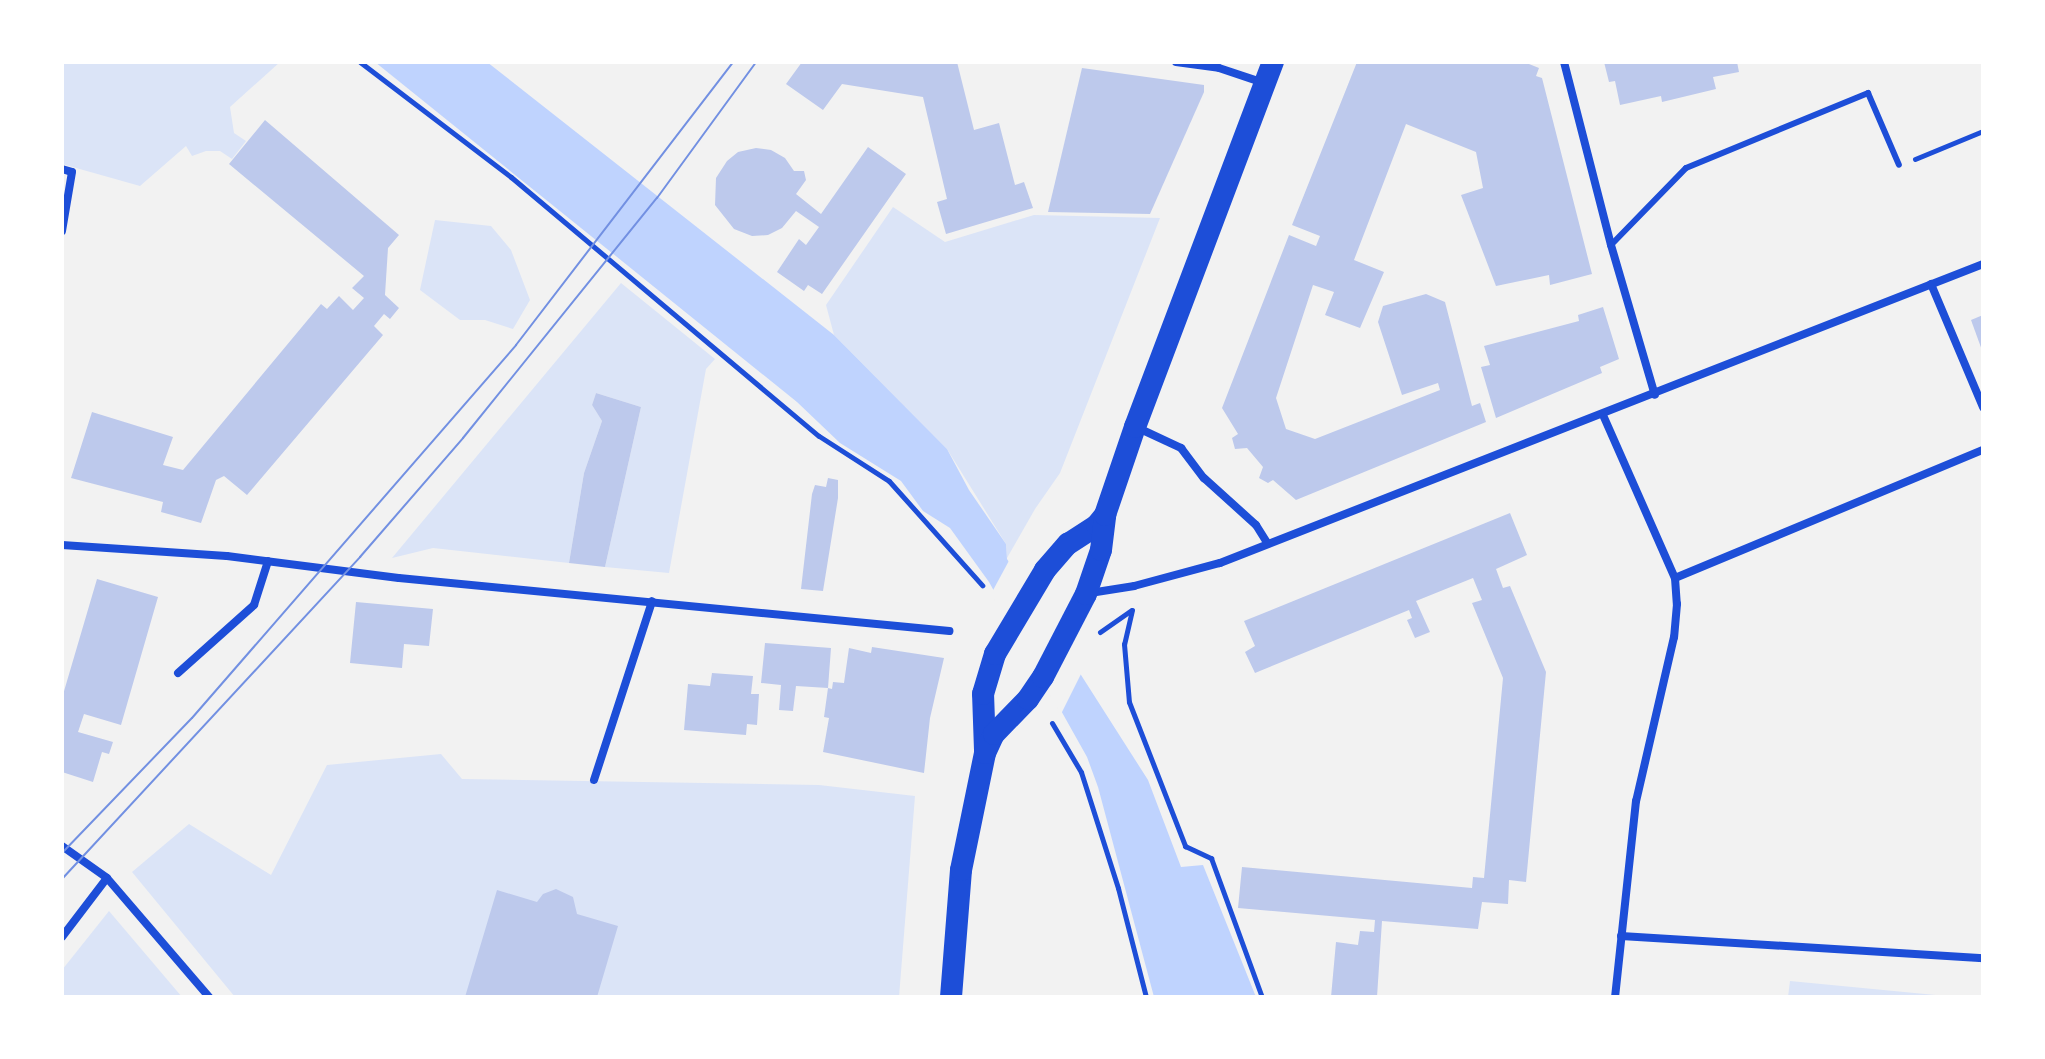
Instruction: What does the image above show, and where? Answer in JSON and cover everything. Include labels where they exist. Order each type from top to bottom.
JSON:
[{"type":"highway","points":[[985,753],[994,734],[1028,699],[1081,603],[1101,550],[1105,515],[1135,427],[1268,72]]},
{"type":"highway","points":[[951,997],[961,870],[985,753],[983,694],[995,654],[1045,570],[1068,544],[1097,525],[1105,515]]},
{"type":"street","points":[[1176,62],[1268,72]]},
{"type":"street","points":[[1564,62],[1611,245],[1655,395]]},
{"type":"street","points":[[62,169],[72,172],[62,231]]},
{"type":"street","points":[[1081,603],[1220,563],[1983,264]]},
{"type":"street","points":[[1931,284],[1983,407]]},
{"type":"street","points":[[1603,415],[1675,578],[1677,604],[1674,637],[1636,801],[1615,997]]},
{"type":"street","points":[[1135,427],[1181,448],[1204,478],[1256,525],[1268,544]]},
{"type":"street","points":[[1675,578],[1983,450]]},
{"type":"street","points":[[62,545],[268,561],[422,580],[949,631]]},
{"type":"street","points":[[178,673],[254,605],[268,561]]},
{"type":"street","points":[[594,780],[652,601]]},
{"type":"street","points":[[62,846],[107,878],[209,997]]},
{"type":"street","points":[[62,937],[107,878]]},
{"type":"street","points":[[1621,936],[1983,958]]},
{"type":"lane","points":[[1611,245],[1686,168],[1868,93],[1899,165]]},
{"type":"path","points":[[360,62],[511,177],[819,436],[889,481],[982,585]]},
{"type":"path","points":[[1899,165],[1983,131]]},
{"type":"path","points":[[1132,610],[1124,644],[1129,702],[1185,846],[1211,858],[1262,997]]},
{"type":"path","points":[[1052,723],[1081,772],[1118,888],[1146,997]]},
{"type":"shaded area","points":[[62,62],[280,62],[230,107],[234,133],[246,141],[232,159],[220,151],[206,151],[192,156],[186,146],[140,186],[62,164]]},
{"type":"shaded area","points":[[893,207],[945,242],[1034,215],[1160,218],[1060,473],[1007,558],[1006,544],[947,449],[834,335],[826,305]]},
{"type":"shaded area","points":[[435,220],[491,226],[511,250],[530,300],[513,329],[485,320],[460,320],[420,290]]},
{"type":"shaded area","points":[[621,283],[715,359],[706,369],[669,573],[605,567],[641,407],[596,393],[592,405],[602,421],[584,473],[569,563],[433,548],[392,558]]},
{"type":"shaded area","points":[[441,754],[462,779],[819,785],[915,796],[899,997],[235,997],[132,872],[189,824],[271,875],[327,765]]},
{"type":"shaded area","points":[[109,911],[182,997],[62,997],[62,970]]},
{"type":"shaded area","points":[[1790,981],[1956,997],[1788,997]]},
{"type":"water","points":[[375,62],[487,62],[834,335],[947,449],[969,490],[1006,544],[1007,559],[1148,780],[1181,867],[1203,865],[1256,997],[1154,997],[1098,787],[1087,757],[989,582],[950,528],[923,511],[901,481],[840,443],[797,402]]},
{"type":"pier","points":[[1011,557],[1083,670],[1061,714],[991,594]]},
{"type":"building","points":[[802,62],[957,62],[974,130],[999,123],[1015,185],[1024,182],[1033,208],[946,234],[937,202],[947,199],[923,97],[842,84],[823,110],[786,84]]},
{"type":"building","points":[[1357,62],[1524,62],[1539,68],[1536,76],[1542,78],[1592,274],[1550,285],[1549,275],[1496,286],[1461,195],[1483,188],[1476,152],[1406,124],[1354,260],[1384,272],[1360,328],[1325,315],[1334,292],[1313,285],[1276,398],[1286,429],[1315,439],[1440,390],[1438,383],[1402,395],[1378,322],[1383,306],[1426,294],[1445,302],[1472,406],[1480,403],[1486,422],[1296,500],[1273,480],[1268,483],[1259,478],[1263,467],[1247,448],[1235,449],[1232,438],[1238,434],[1222,408],[1289,235],[1316,246],[1320,236],[1292,225]]},
{"type":"building","points":[[1604,62],[1737,62],[1739,72],[1713,77],[1716,89],[1662,102],[1661,96],[1620,105],[1615,81],[1609,82]]},
{"type":"building","points":[[1082,68],[1204,85],[1204,92],[1150,214],[1048,212]]},
{"type":"building","points":[[265,120],[399,235],[388,248],[385,295],[399,308],[390,319],[384,314],[374,326],[383,335],[247,495],[224,476],[216,480],[201,523],[161,512],[163,502],[71,478],[92,412],[173,437],[163,465],[183,470],[321,304],[327,309],[339,296],[353,310],[364,298],[352,288],[364,276],[229,164]]},
{"type":"building","points":[[868,147],[906,174],[822,294],[808,285],[804,291],[777,272],[799,239],[806,245],[819,227],[796,211],[782,228],[768,235],[752,236],[734,229],[715,205],[716,178],[727,161],[738,152],[756,148],[771,150],[785,158],[794,171],[804,171],[806,180],[796,194],[821,214]]},
{"type":"building","points":[[1603,307],[1619,359],[1600,367],[1602,373],[1496,418],[1481,367],[1490,365],[1484,346],[1579,321],[1578,315]]},
{"type":"building","points":[[1983,315],[1983,353],[1971,320]]},
{"type":"building","points":[[596,393],[641,407],[605,567],[569,563],[584,473],[602,421],[592,405]]},
{"type":"building","points":[[828,478],[838,480],[838,498],[823,591],[801,589],[812,494],[815,485],[826,487]]},
{"type":"building","points":[[1510,513],[1527,555],[1496,569],[1503,588],[1510,586],[1546,672],[1526,882],[1509,880],[1508,904],[1482,902],[1478,929],[1382,921],[1377,997],[1331,997],[1336,942],[1358,945],[1360,931],[1374,932],[1375,920],[1238,908],[1242,867],[1472,888],[1473,877],[1484,878],[1503,678],[1472,603],[1482,600],[1473,578],[1416,601],[1430,632],[1415,638],[1407,620],[1412,618],[1409,610],[1255,673],[1245,652],[1255,646],[1244,621]]},
{"type":"building","points":[[97,579],[158,597],[121,725],[84,714],[78,732],[113,742],[109,754],[102,752],[93,782],[62,772],[62,698]]},
{"type":"building","points":[[356,602],[433,609],[429,646],[404,644],[402,668],[350,663]]},
{"type":"building","points":[[765,643],[831,648],[828,688],[796,686],[793,711],[779,710],[781,685],[761,683]]},
{"type":"building","points":[[872,647],[944,658],[930,718],[924,773],[823,752],[829,718],[824,717],[828,688],[832,689],[833,682],[844,683],[849,648],[871,653]]},
{"type":"building","points":[[712,673],[753,676],[751,694],[759,694],[757,725],[747,724],[746,735],[684,730],[688,684],[710,686]]},
{"type":"building","points":[[556,889],[573,897],[577,914],[618,926],[597,997],[465,997],[497,890],[537,902],[543,894]]},
{"type":"tram line","points":[[62,853],[192,718],[516,345],[733,62]]},
{"type":"tram line","points":[[62,879],[360,557],[463,438],[657,198],[756,62]]}]
